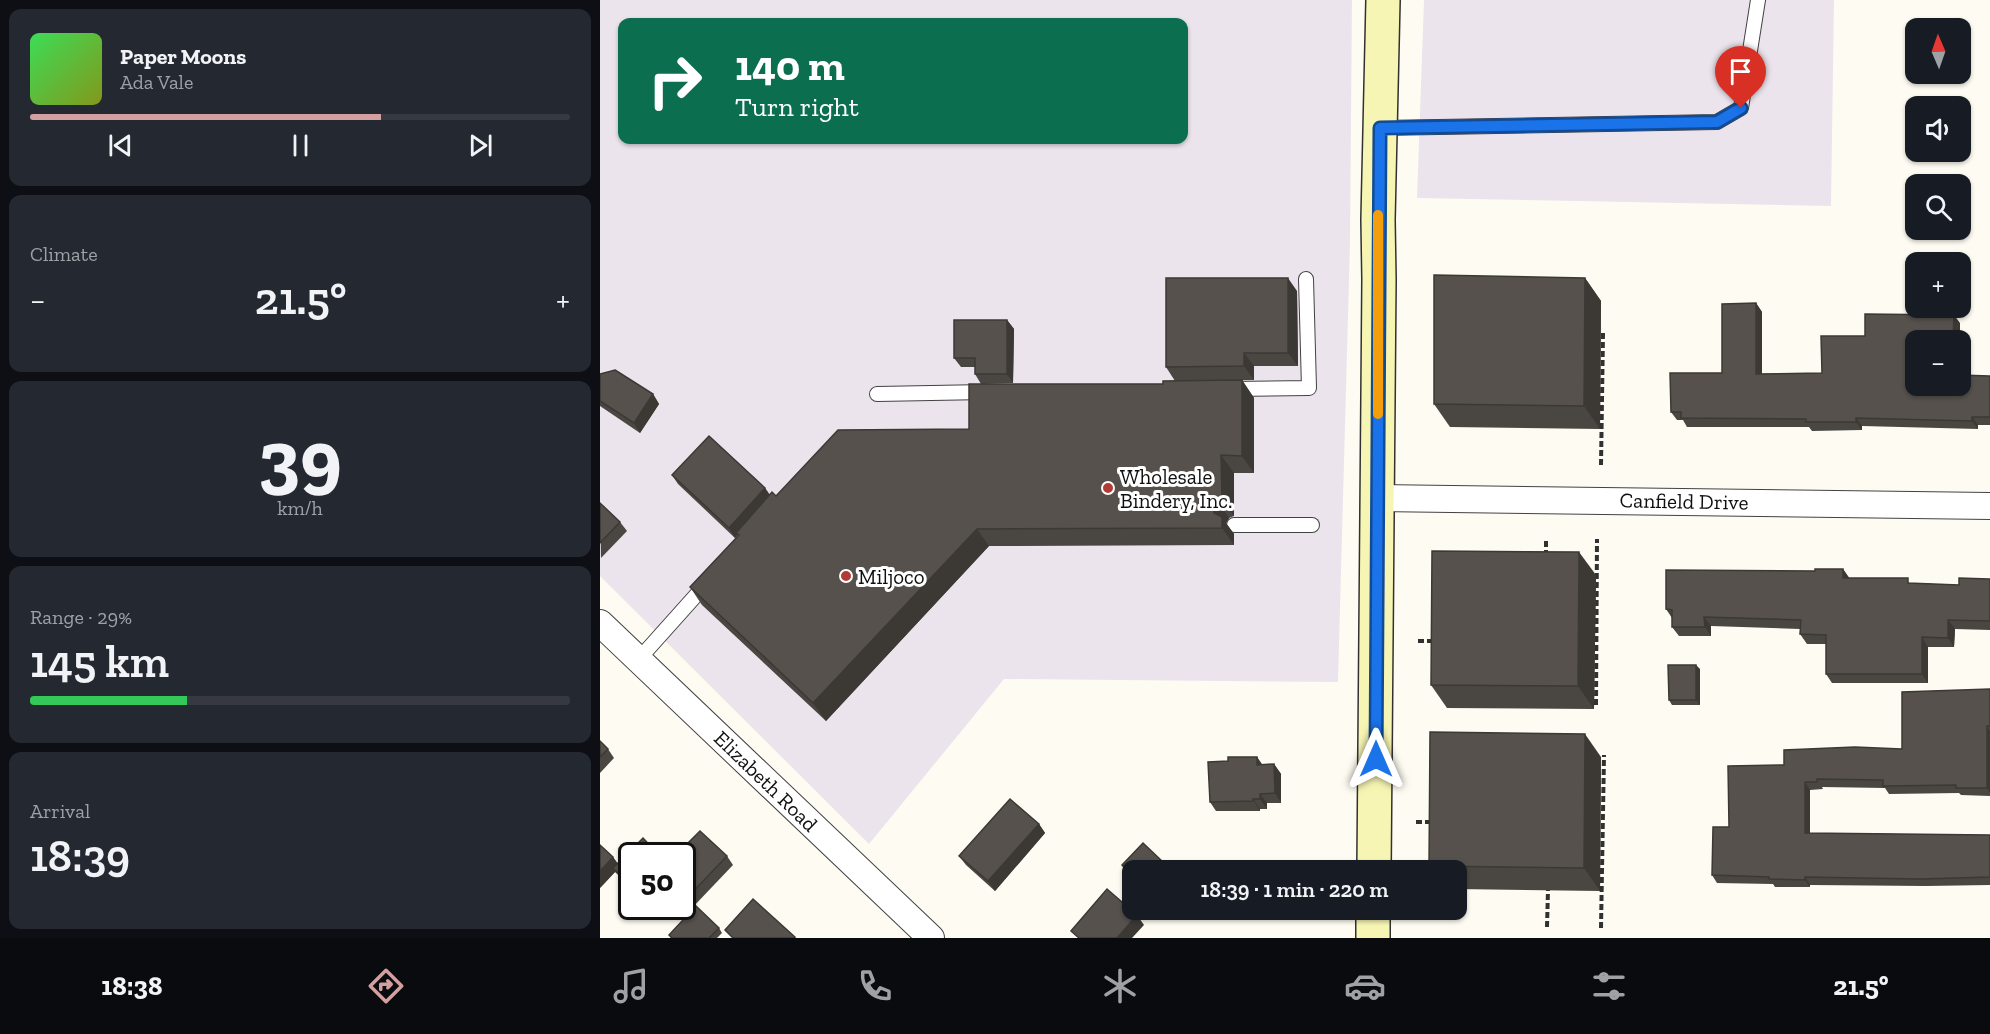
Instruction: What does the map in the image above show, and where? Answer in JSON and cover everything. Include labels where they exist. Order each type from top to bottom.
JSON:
[{"type":"main road","points":[[1374,860],[1383,0]]},
{"type":"main road","points":[[1373,920],[1373,938]]},
{"type":"street","name":"Canfield Drive","points":[[1377,498],[1990,506]]},
{"type":"street","name":"Elizabeth Road","points":[[600,623],[931,938]]},
{"type":"lane","points":[[1380,128],[1717,122],[1741,108],[1758,0]]},
{"type":"lane","points":[[1213,390],[1309,388],[1306,279]]},
{"type":"lane","points":[[878,394],[997,392]]},
{"type":"lane","points":[[1234,525],[1312,525]]},
{"type":"lane","points":[[639,659],[716,573]]},
{"type":"path","points":[[1601,465],[1603,333]]},
{"type":"path","points":[[1593,365],[1602,365]]},
{"type":"path","points":[[1545,566],[1546,538]]},
{"type":"path","points":[[1596,705],[1597,539]]},
{"type":"path","points":[[1418,641],[1440,641]]},
{"type":"path","points":[[1588,644],[1596,644]]},
{"type":"path","points":[[1601,927],[1604,755]]},
{"type":"path","points":[[1416,822],[1443,822]]},
{"type":"path","points":[[1594,823],[1603,823]]},
{"type":"path","points":[[1547,927],[1548,890]]},
{"type":"shaded area","points":[[600,0],[1352,0],[1350,243],[1338,682],[1004,679],[869,844],[600,576]]},
{"type":"shaded area","points":[[1424,0],[1834,0],[1831,206],[1417,198]]},
{"type":"building","points":[[1434,275],[1585,278],[1584,406],[1434,404]]},
{"type":"building","points":[[1166,278],[1288,278],[1288,353],[1244,353],[1244,366],[1166,367]]},
{"type":"building","points":[[1756,303],[1756,374],[1822,373],[1821,336],[1865,336],[1865,314],[1905,314],[1905,318],[1954,318],[1953,330],[1905,330],[1905,396],[1971,396],[1971,375],[1990,376],[1990,417],[1972,417],[1972,421],[1856,418],[1856,422],[1806,422],[1806,419],[1681,418],[1681,412],[1671,412],[1670,373],[1722,373],[1722,304]]},
{"type":"building","points":[[954,320],[1007,320],[1007,374],[975,374],[975,358],[954,358]]},
{"type":"building","points":[[615,370],[653,394],[634,423],[600,401],[600,374]]},
{"type":"building","points":[[1242,380],[1242,456],[1221,455],[1222,499],[1217,500],[1213,507],[1214,513],[1222,517],[1222,528],[977,529],[813,703],[690,587],[739,535],[736,533],[772,492],[776,496],[838,430],[969,429],[969,384],[1163,384],[1163,381]]},
{"type":"building","points":[[709,436],[765,488],[729,528],[672,475]]},
{"type":"building","points":[[600,503],[620,522],[600,543]]},
{"type":"building","points":[[1432,551],[1579,552],[1578,686],[1431,685]]},
{"type":"building","points":[[1815,569],[1843,569],[1843,578],[1908,578],[1908,583],[1959,585],[1959,578],[1990,579],[1990,621],[1948,620],[1948,638],[1922,637],[1922,674],[1826,674],[1826,635],[1800,634],[1801,620],[1704,617],[1705,627],[1672,627],[1672,610],[1666,609],[1666,570],[1815,571]]},
{"type":"building","points":[[1668,665],[1696,665],[1696,700],[1669,700]]},
{"type":"building","points":[[1990,689],[1990,726],[1987,726],[1987,788],[1956,788],[1956,785],[1883,786],[1883,780],[1817,779],[1817,782],[1805,782],[1805,833],[1990,835],[1990,877],[1920,879],[1805,877],[1805,880],[1712,875],[1713,827],[1729,827],[1728,766],[1784,765],[1784,750],[1855,747],[1902,749],[1902,692]]},
{"type":"building","points":[[1430,732],[1585,734],[1584,868],[1467,866],[1467,860],[1429,860]]},
{"type":"building","points":[[600,741],[608,749],[600,757]]},
{"type":"building","points":[[1228,757],[1257,757],[1257,765],[1274,764],[1275,793],[1260,794],[1260,799],[1253,799],[1254,801],[1210,802],[1208,762],[1228,761]]},
{"type":"building","points":[[1010,799],[1039,824],[988,881],[959,856]]},
{"type":"building","points":[[700,831],[727,856],[696,889],[696,842],[689,842]]},
{"type":"building","points":[[1143,843],[1161,860],[1127,860]]},
{"type":"building","points":[[600,845],[613,857],[600,871]]},
{"type":"building","points":[[618,863],[618,873],[613,868]]},
{"type":"building","points":[[1107,889],[1122,902],[1122,920],[1133,920],[1117,938],[1079,938],[1071,931]]},
{"type":"building","points":[[753,899],[795,938],[733,938],[725,930]]},
{"type":"building","points":[[696,906],[719,928],[709,938],[672,938],[669,935],[683,920],[696,920]]},
{"type":"slow traffic","points":[[1378,215],[1378,414]]},
{"type":"place","name":"Wholesale Bindery, Inc.","points":[[1108,488]]},
{"type":"place","name":"Miljoco","points":[[846,576]]},
{"type":"route","points":[[1376,759],[1380,128],[1717,122],[1741,108]]}]
